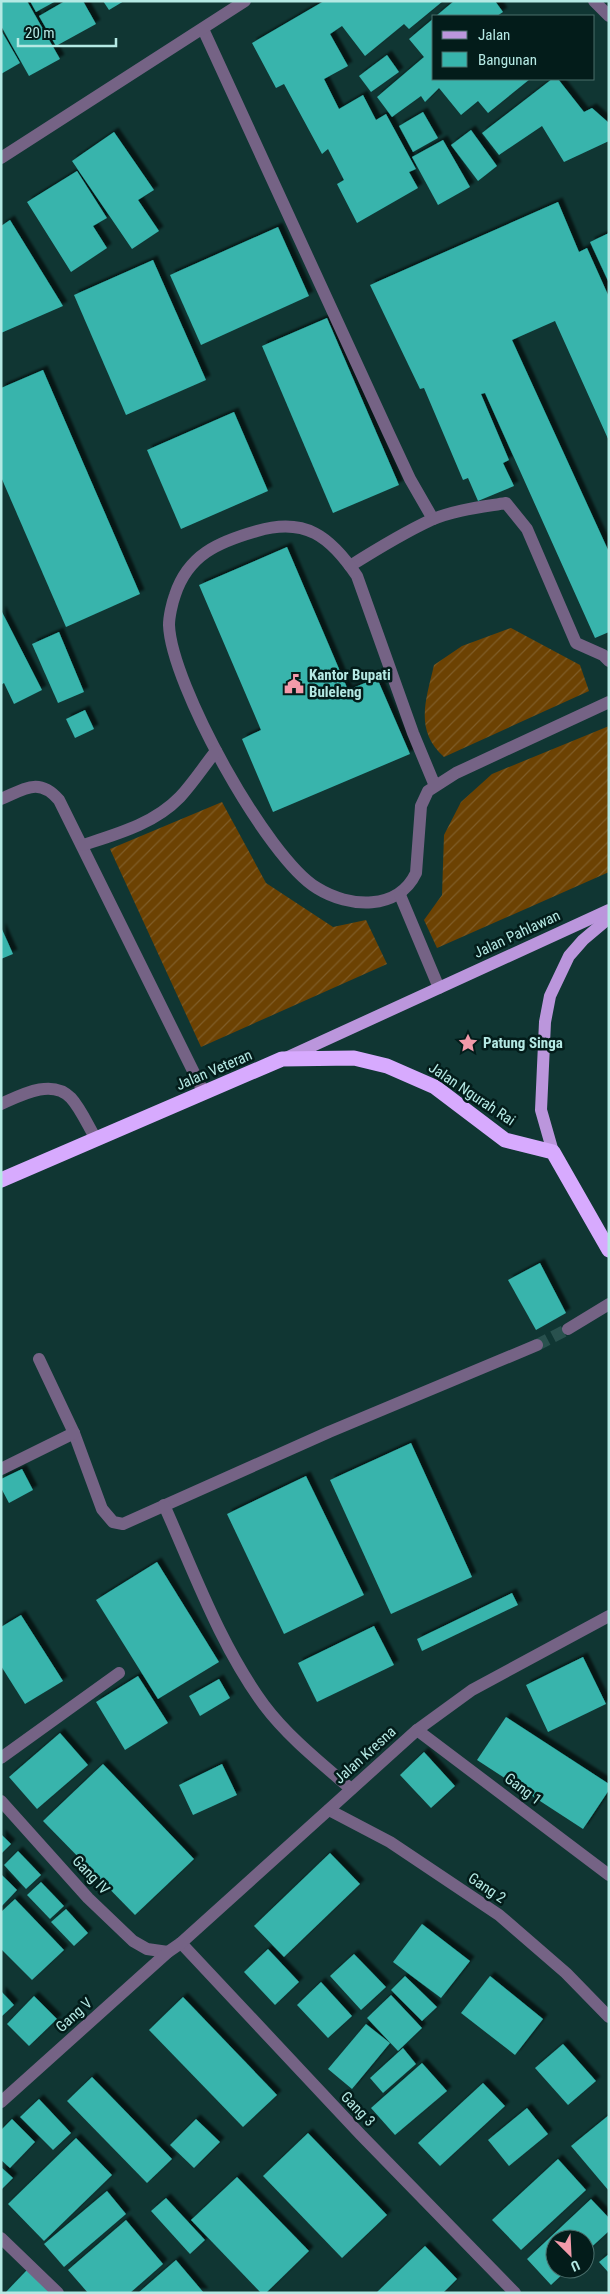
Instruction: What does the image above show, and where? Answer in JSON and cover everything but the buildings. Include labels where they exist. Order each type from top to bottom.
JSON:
[{"type":"highway","name":"Jalan Ngurah Rai","points":[[282,1059],[354,1058],[387,1066],[435,1087],[505,1140],[553,1152]]},
{"type":"highway","name":"Jalan Veteran","points":[[1,1180],[282,1059]]},
{"type":"highway","points":[[553,1152],[609,1250]]},
{"type":"main road","name":"Jalan Pahlawan","points":[[439,988],[609,910]]},
{"type":"main road","points":[[553,1152],[542,1110],[545,1022],[550,996],[569,956],[582,940],[609,918]]},
{"type":"main road","name":"Jalan Veteran","points":[[282,1059],[439,988]]},
{"type":"street","points":[[1,158],[244,1]]},
{"type":"street","points":[[594,1],[609,16]]},
{"type":"street","points":[[203,29],[410,479],[433,519]]},
{"type":"street","points":[[350,566],[385,544],[433,519],[476,508],[506,503],[527,530],[576,643],[603,655],[609,661]]},
{"type":"street","points":[[435,786],[410,725],[357,576],[343,555],[325,540],[303,527],[289,526],[272,527],[222,544],[197,557],[188,569],[174,596],[169,625],[176,658],[216,751],[235,786],[289,863],[317,888],[344,899],[378,902],[400,894],[412,882],[416,873],[421,806],[428,791],[456,773],[609,702]]},
{"type":"street","points":[[83,845],[123,833],[154,818],[180,798],[216,751]]},
{"type":"street","points":[[1,799],[35,786],[44,787],[52,791],[59,800],[83,845],[204,1093]]},
{"type":"street","points":[[400,894],[439,988]]},
{"type":"street","points":[[1,1104],[33,1090],[57,1090],[71,1097],[96,1139]]},
{"type":"street","points":[[568,1329],[609,1304]]},
{"type":"street","points":[[39,1359],[74,1433],[102,1510],[113,1522],[123,1524],[346,1425],[537,1345]]},
{"type":"street","points":[[1,1469],[74,1433]]},
{"type":"street","points":[[164,1505],[239,1670],[265,1707],[296,1740],[351,1789]]},
{"type":"street","name":"Jalan Kresna","points":[[168,1952],[181,1943],[417,1730],[472,1690],[609,1616]]},
{"type":"street","points":[[1,1758],[119,1673]]},
{"type":"street","name":"Gang 1","points":[[417,1730],[609,1875]]},
{"type":"street","name":"Gang IV","points":[[1,1801],[88,1898],[133,1941],[147,1949],[168,1952]]},
{"type":"street","name":"Gang 2","points":[[329,1810],[390,1842],[499,1915],[566,1974],[609,2017]]},
{"type":"street","name":"Gang 3","points":[[181,1943],[347,2121],[515,2293]]},
{"type":"street","name":"Gang V","points":[[1,2102],[168,1952]]},
{"type":"street","points":[[1,2238],[58,2293]]},
{"type":"shaded area","points":[[511,628],[580,665],[589,691],[444,757],[435,747],[426,725],[426,702],[434,665],[462,646]]},
{"type":"shaded area","points":[[609,726],[609,872],[437,948],[424,920],[442,895],[444,835],[461,802],[492,774]]},
{"type":"shaded area","points":[[222,802],[266,883],[333,927],[366,920],[387,964],[201,1047],[110,849]]},
{"type":"tunnel","points":[[537,1345],[568,1329]]},
{"type":"place","name":"Kantor Bupati Buleleng","points":[[294,684]]},
{"type":"place","name":"Patung Singa","points":[[468,1043]]}]
